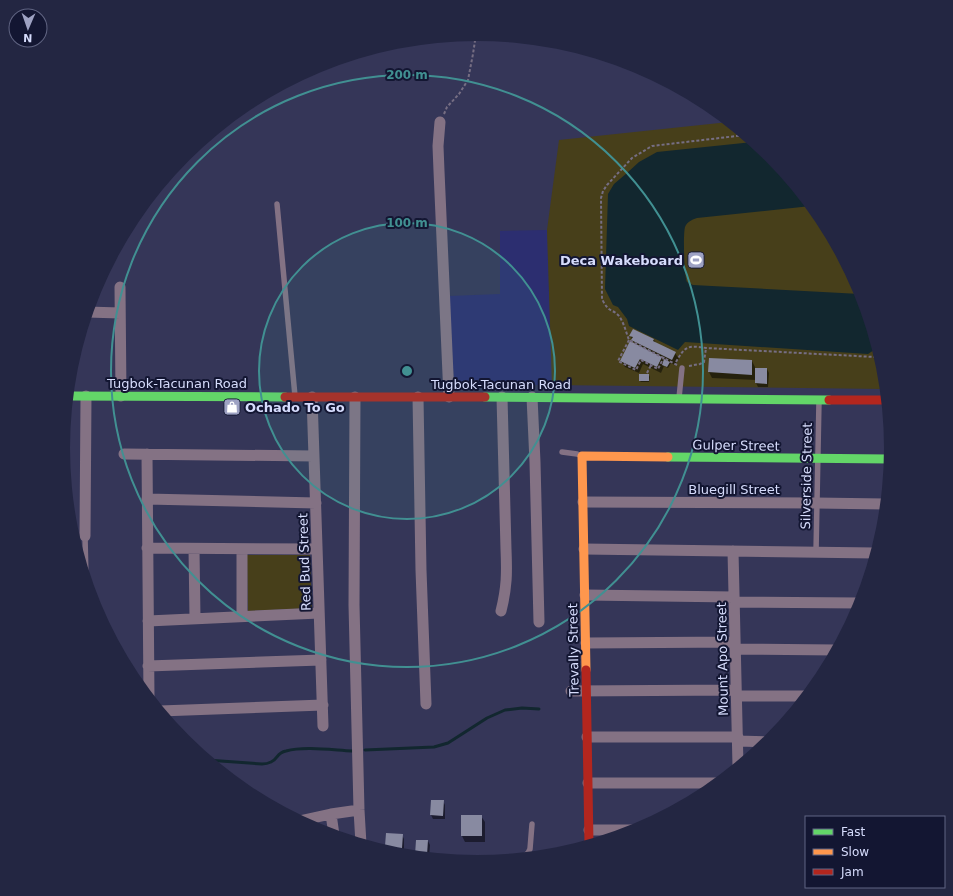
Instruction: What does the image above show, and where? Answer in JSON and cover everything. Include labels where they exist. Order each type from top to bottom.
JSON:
[{"type":"street","points":[[440,122],[438,146],[449,397]]},
{"type":"street","points":[[120,287],[121,396]]},
{"type":"street","points":[[93,312],[120,313]]},
{"type":"street","name":"Tugbok-Tacunan Road","points":[[73,396],[532,397],[881,400]]},
{"type":"street","points":[[85,536],[86,396]]},
{"type":"street","name":"Red Bud Street","points":[[312,396],[323,726]]},
{"type":"street","points":[[355,397],[354,606],[359,810],[361,838]]},
{"type":"street","points":[[418,397],[421,570],[426,704]]},
{"type":"street","points":[[501,611],[507,573],[502,397]]},
{"type":"street","points":[[532,397],[535,462],[538,622]]},
{"type":"street","points":[[124,454],[314,456]]},
{"type":"street","points":[[146,454],[149,689]]},
{"type":"street","name":"Gulper Street","points":[[582,456],[884,459]]},
{"type":"street","name":"Trevally Street","points":[[582,456],[589,839]]},
{"type":"street","points":[[147,499],[316,503]]},
{"type":"street","name":"Bluegill Street","points":[[583,502],[880,504]]},
{"type":"street","points":[[147,548],[317,549]]},
{"type":"street","points":[[194,549],[195,618]]},
{"type":"street","points":[[242,549],[242,616]]},
{"type":"street","points":[[584,549],[870,553]]},
{"type":"street","name":"Mount Apo Street","points":[[733,551],[738,760]]},
{"type":"street","points":[[585,595],[853,603]]},
{"type":"street","points":[[148,621],[320,613]]},
{"type":"street","points":[[586,643],[735,645],[830,650]]},
{"type":"street","points":[[148,666],[321,660]]},
{"type":"street","points":[[571,690],[799,696]]},
{"type":"street","points":[[167,711],[323,705]]},
{"type":"street","points":[[587,737],[738,739],[759,741]]},
{"type":"street","points":[[588,782],[707,783]]},
{"type":"street","points":[[309,819],[359,810]]},
{"type":"street","points":[[331,814],[333,828]]},
{"type":"street","points":[[589,830],[615,830]]},
{"type":"lane","points":[[276,204],[296,396]]},
{"type":"lane","points":[[679,398],[682,368]]},
{"type":"lane","name":"Silverside Street","points":[[816,552],[819,400]]},
{"type":"lane","points":[[562,452],[582,456]]},
{"type":"lane","points":[[85,536],[86,561]]},
{"type":"lane","points":[[528,852],[532,824]]},
{"type":"path","points":[[440,122],[447,107],[459,94],[468,80],[475,41]]},
{"type":"path","points":[[737,136],[652,146],[632,158],[603,190],[601,198],[602,299],[607,308],[613,310],[618,315],[622,321],[629,340],[676,363],[684,350],[689,347],[873,357]]},
{"type":"path","points":[[629,340],[618,361],[636,370],[641,360],[658,369],[664,357]]},
{"type":"path","points":[[682,368],[704,362],[706,348]]},
{"type":"path","points":[[647,373],[651,365]]},
{"type":"shaded area","name":"Deca Wakeboard","points":[[721,123],[724,125],[764,160],[782,180],[815,222],[829,245],[853,292],[862,317],[870,343],[879,389],[552,385],[547,230],[559,140]]},
{"type":"shaded area","points":[[547,230],[552,385],[454,385],[449,296],[500,294],[500,231]]},
{"type":"shaded area","points":[[247,555],[310,555],[312,608],[248,611]]},
{"type":"water","points":[[746,143],[764,160],[804,207],[697,218],[690,221],[685,227],[684,238],[687,282],[693,285],[854,294],[872,351],[868,354],[685,342],[678,350],[629,326],[627,319],[618,307],[613,305],[605,289],[608,194],[614,184],[639,162],[657,152]]},
{"type":"building","points":[[633,329],[676,352],[672,360],[631,340],[633,337],[629,336]]},
{"type":"building","points":[[630,341],[662,357],[657,367],[640,359],[635,368],[620,361]]},
{"type":"building","points":[[709,358],[752,360],[752,375],[708,372]]},
{"type":"building","points":[[664,359],[670,362],[667,367],[662,365]]},
{"type":"building","points":[[755,368],[767,368],[767,384],[755,383]]},
{"type":"building","points":[[639,374],[649,374],[649,381],[639,381]]},
{"type":"building","points":[[431,800],[444,800],[443,816],[430,815]]},
{"type":"building","points":[[461,815],[482,815],[482,836],[461,836]]},
{"type":"building","points":[[386,833],[403,834],[402,848],[385,844]]},
{"type":"building","points":[[416,840],[428,840],[427,852],[415,851]]},
{"type":"waterway","points":[[365,750],[434,747],[448,743],[487,718],[505,710],[522,708],[539,709]]},
{"type":"waterway","points":[[216,761],[263,764],[269,763],[283,752],[293,750],[318,749],[352,751]]},
{"type":"traffic: fast","points":[[73,396],[285,397]]},
{"type":"traffic: fast","points":[[485,397],[829,400]]},
{"type":"traffic: fast","points":[[668,457],[884,459]]},
{"type":"traffic: slow","points":[[586,670],[582,456],[668,457]]},
{"type":"traffic: jam","points":[[285,397],[485,397]]},
{"type":"traffic: jam","points":[[829,400],[881,400]]},
{"type":"traffic: jam","points":[[586,670],[589,839]]},
{"type":"place","name":"Deca Wakeboard","points":[[696,260]]},
{"type":"place","name":"Ochado To Go","points":[[232,407]]}]
